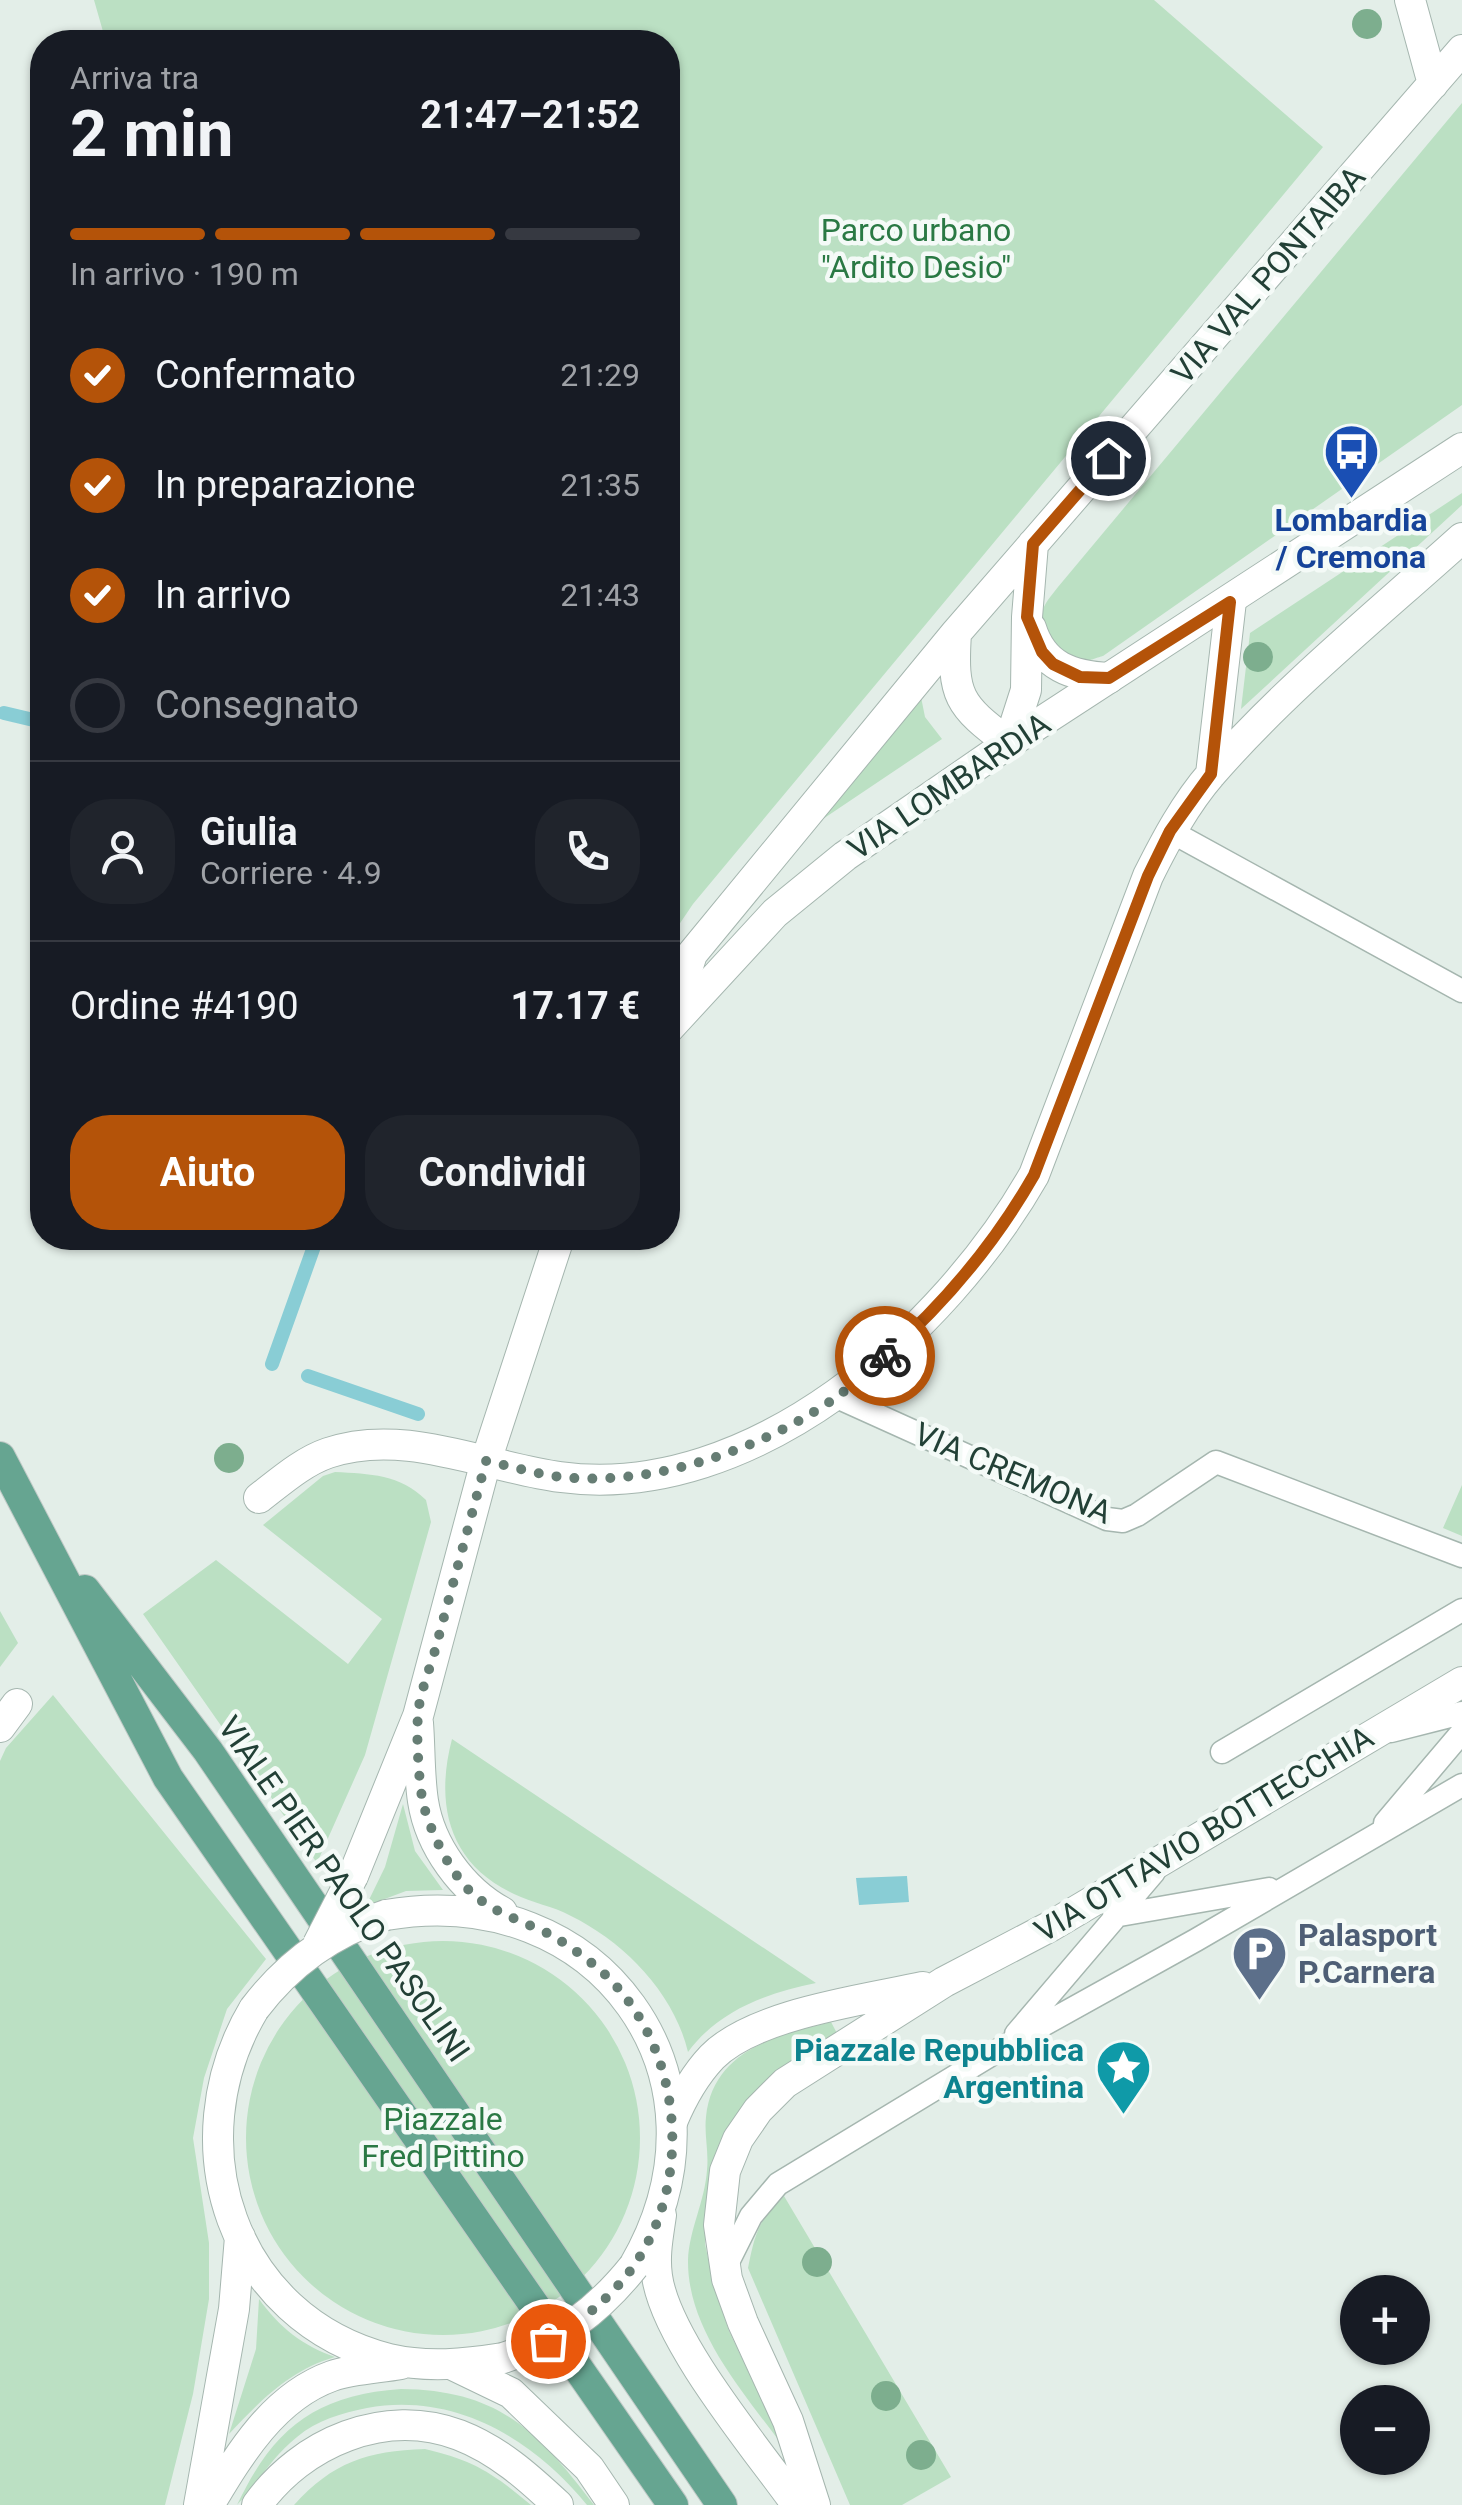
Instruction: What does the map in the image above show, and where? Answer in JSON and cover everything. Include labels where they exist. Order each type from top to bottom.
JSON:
[{"type":"main road","name":"VIALE PIER PAOLO PASOLINI","points":[[0,1457],[168,1778],[673,2505]]},
{"type":"main road","name":"VIALE PIER PAOLO PASOLINI","points":[[32,1520],[208,1751],[722,2505]]},
{"type":"street","points":[[1410,0],[1433,84]]},
{"type":"street","name":"VIA VAL PONTAIBA","points":[[680,992],[692,954],[956,633],[1462,50]]},
{"type":"street","name":"VIA LOMBARDIA","points":[[680,1016],[775,913],[845,856],[1009,743],[1462,448]]},
{"type":"street","points":[[259,1498],[296,1469],[326,1453],[366,1444],[410,1446],[560,1477],[605,1479],[663,1472],[726,1454],[837,1396],[915,1330],[972,1270],[1010,1218],[1034,1175],[1148,876],[1170,831],[1211,774],[1462,538]]},
{"type":"street","points":[[956,633],[956,690],[969,710],[1009,743],[1026,690],[1033,544]]},
{"type":"street","points":[[1211,774],[1230,602]]},
{"type":"street","points":[[1027,617],[1034,640],[1053,664],[1080,677],[1109,678]]},
{"type":"street","points":[[317,1947],[353,1876],[418,1716],[486,1461],[555,1250]]},
{"type":"street","name":"VIA OTTAVIO BOTTECCHIA","points":[[815,2505],[788,2421],[743,2323],[725,2269],[719,2225],[725,2171],[738,2139],[758,2110],[785,2084],[944,1982],[1051,1926],[1462,1682]]},
{"type":"street","points":[[418,1716],[423,1804],[436,1838],[466,1888],[517,1920],[554,1936],[600,1970],[624,1995],[656,2050],[665,2078],[673,2154],[655,2254],[657,2280],[673,2326],[797,2505]]},
{"type":"street","points":[[517,1920],[449,1908],[361,1922],[317,1947],[269,1990],[254,2009],[232,2052],[224,2076],[216,2142],[222,2190],[240,2237],[253,2261],[282,2296],[308,2320],[349,2345],[411,2363],[453,2366],[503,2358],[548,2341],[577,2324],[634,2266],[662,2206]]},
{"type":"street","name":"VIA OTTAVIO BOTTECCHIA","points":[[672,2122],[684,2094],[714,2055],[750,2031],[779,2020],[944,1982]]},
{"type":"street","points":[[199,2505],[234,2309],[240,2237]]},
{"type":"street","points":[[209,2505],[240,2452],[289,2401],[331,2376],[411,2363]]},
{"type":"street","points":[[453,2366],[511,2393],[589,2468],[614,2505]]},
{"type":"street","points":[[257,2505],[298,2462],[333,2441],[370,2428],[418,2424],[459,2435],[494,2452],[558,2505]]},
{"type":"lane","points":[[1170,831],[1462,991]]},
{"type":"lane","name":"VIA CREMONA","points":[[837,1396],[1107,1519],[1123,1521],[1137,1516],[1216,1462],[1462,1556]]},
{"type":"lane","points":[[1222,1752],[1462,1610]]},
{"type":"lane","points":[[1368,1737],[1462,1713]]},
{"type":"lane","points":[[1373,1837],[1462,1732]]},
{"type":"lane","points":[[725,2269],[750,2216],[778,2184],[1007,2044],[1180,1949],[1462,1785]]},
{"type":"lane","points":[[1007,2044],[1170,1855]]},
{"type":"lane","points":[[1051,1926],[1284,1887]]},
{"type":"green space","name":"Parco urbano \"Ardito Desio\"","points":[[94,0],[1154,0],[1323,147],[680,923],[680,30],[103,30]]},
{"type":"green space","points":[[1462,103],[1462,405],[1103,656],[1087,661],[1062,653],[1044,631],[1043,610],[1048,600]]},
{"type":"green space","points":[[1462,493],[1462,505],[1241,709],[1250,633]]},
{"type":"green space","points":[[921,697],[925,717],[942,739],[811,827]]},
{"type":"green space","points":[[335,1472],[372,1475],[406,1485],[426,1500],[431,1522],[365,1755],[317,1863],[143,1614],[216,1560],[348,1664],[382,1619],[263,1525],[323,1476]]},
{"type":"green space","points":[[1462,1485],[1462,1536],[1443,1528]]},
{"type":"green space","points":[[0,1611],[18,1643],[0,1667]]},
{"type":"green space","points":[[53,1695],[266,1959],[227,2009],[204,2078],[193,2138],[209,2243],[209,2299],[193,2394],[165,2505],[0,2505],[0,1761],[6,1748]]},
{"type":"green space","points":[[452,1739],[816,1983],[780,1992],[729,2014],[688,2052],[659,1990],[628,1955],[591,1927],[521,1897],[474,1866],[452,1829],[447,1808],[445,1786]]},
{"type":"green space","points":[[403,1804],[415,1851],[443,1890],[406,1891],[366,1906],[385,1867]]},
{"type":"green space","name":"Piazzale Fred Pittino","points":[[443,1941],[481,1945],[518,1956],[552,1974],[582,1999],[607,2029],[625,2063],[636,2100],[640,2138],[636,2176],[625,2213],[607,2247],[582,2277],[552,2302],[518,2320],[481,2331],[443,2335],[405,2331],[368,2320],[334,2302],[304,2277],[279,2247],[261,2213],[250,2176],[246,2138],[250,2100],[261,2063],[279,2029],[304,1999],[334,1974],[368,1956],[405,1945]]},
{"type":"green space","points":[[831,2022],[839,2037],[792,2064],[706,2206],[705,2244],[714,2286],[729,2331],[785,2449],[708,2337],[690,2286],[689,2249],[706,2182],[706,2117],[711,2094],[721,2076],[751,2049]]},
{"type":"green space","points":[[784,2196],[951,2477],[902,2505],[850,2505],[748,2268],[759,2228]]},
{"type":"green space","points":[[259,2299],[292,2334],[335,2357],[290,2378],[229,2434],[256,2349]]},
{"type":"green space","points":[[401,2389],[465,2397],[513,2420],[554,2456],[594,2505],[587,2505],[566,2481],[517,2441],[490,2426],[431,2407],[400,2405],[348,2412],[313,2426],[280,2453],[237,2505],[266,2456],[300,2421],[344,2399]]},
{"type":"green space","points":[[425,2449],[482,2469],[531,2505],[294,2505],[323,2478],[352,2462],[368,2456]]},
{"type":"water","points":[[907,1876],[909,1902],[859,1905],[856,1878]]},
{"type":"waterway","points":[[4,713],[30,719]]},
{"type":"waterway","points":[[272,1364],[313,1250]]},
{"type":"waterway","points":[[308,1376],[418,1414]]},
{"type":"way so far","points":[[548,2341],[594,2310],[634,2266],[647,2243],[668,2185],[673,2154],[672,2122],[656,2050],[624,1995],[600,1970],[554,1936],[485,1903],[466,1888],[436,1838],[423,1804],[418,1716],[486,1461],[560,1477],[605,1479],[663,1472],[726,1454],[788,1424],[837,1396],[885,1356]]},
{"type":"place","name":"Lombardia / Cremona","points":[[1351,500]]},
{"type":"place","name":"Palasport P.Carnera","points":[[1259,2002]]},
{"type":"place","name":"Piazzale Repubblica Argentina","points":[[1123,2117]]},
{"type":"route","points":[[885,1356],[972,1270],[1010,1218],[1034,1175],[1148,876],[1170,831],[1211,774],[1230,602],[1109,678],[1080,677],[1066,672],[1053,664],[1034,640],[1027,617],[1033,544],[1108,458]]}]
